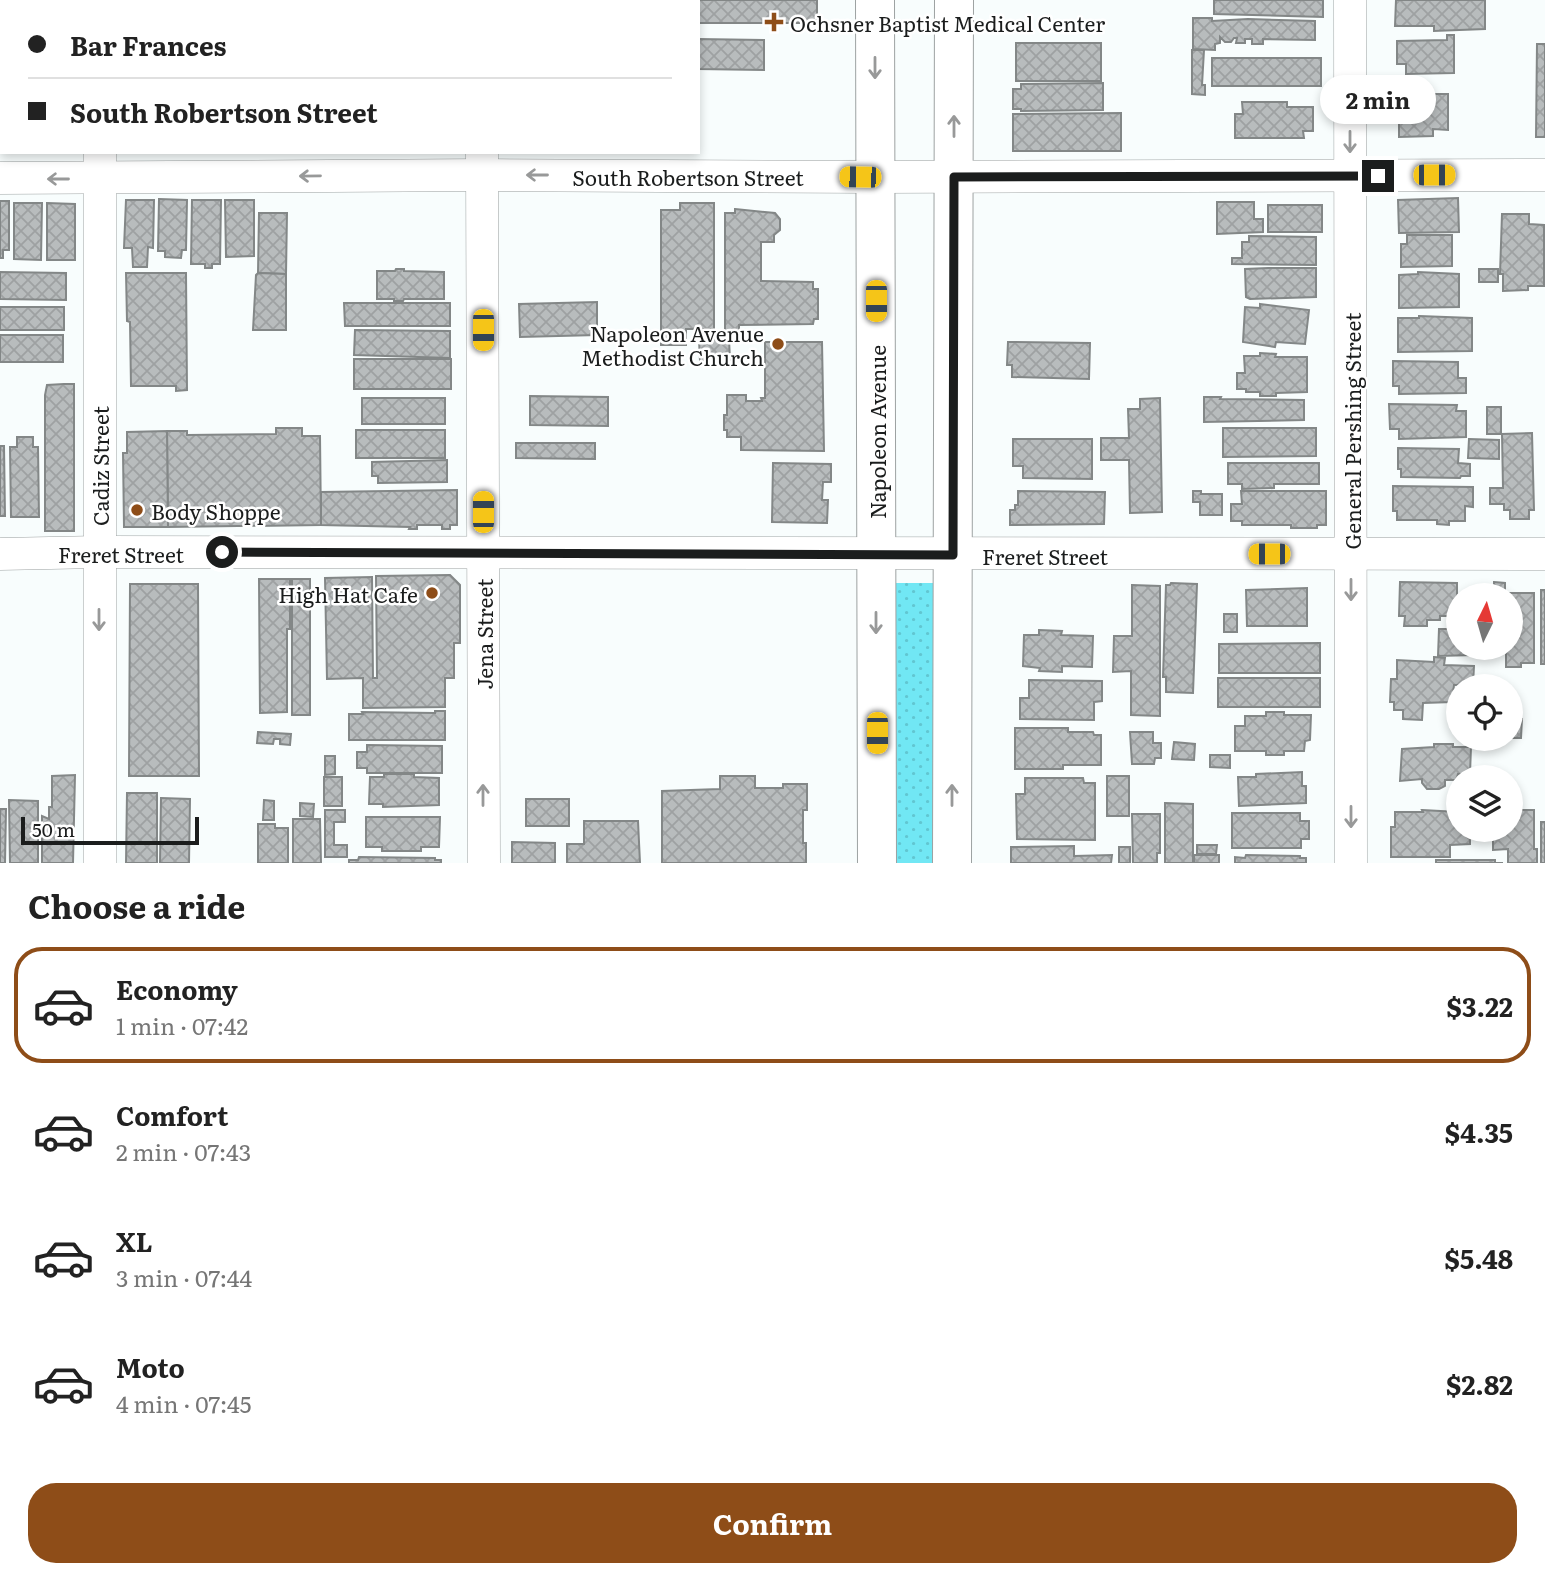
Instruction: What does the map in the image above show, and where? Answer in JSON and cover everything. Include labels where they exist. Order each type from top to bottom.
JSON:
[{"type":"main road","name":"Napoleon Avenue","points":[[875,0],[877,863]]},
{"type":"main road","points":[[952,863],[954,0]]},
{"type":"street","name":"General Pershing Street","points":[[1350,0],[1351,863]]},
{"type":"street","name":"South Robertson Street","points":[[0,178],[100,166],[482,164],[875,177],[1545,175]]},
{"type":"street","name":"Jena Street","points":[[482,164],[484,863]]},
{"type":"street","name":"Cadiz Street","points":[[100,166],[100,863]]},
{"type":"street","name":"Freret Street","points":[[0,554],[1545,554]]},
{"type":"shaded area","points":[[889,583],[938,583],[938,863],[890,863]]},
{"type":"building","points":[[700,0],[817,0],[817,23],[700,23]]},
{"type":"building","points":[[1214,0],[1323,0],[1323,17],[1214,14]]},
{"type":"building","points":[[1396,0],[1485,0],[1485,29],[1434,31],[1434,26],[1395,26]]},
{"type":"building","points":[[1193,18],[1212,18],[1212,21],[1315,21],[1315,40],[1263,39],[1263,44],[1252,44],[1252,39],[1245,39],[1245,43],[1236,43],[1237,38],[1225,42],[1220,37],[1220,43],[1215,44],[1215,50],[1193,49]]},
{"type":"building","points":[[1447,35],[1454,35],[1454,73],[1406,74],[1406,64],[1397,64],[1397,41],[1447,40]]},
{"type":"building","points":[[700,39],[764,40],[764,70],[700,69]]},
{"type":"building","points":[[1016,43],[1101,43],[1101,81],[1016,81]]},
{"type":"building","points":[[1537,44],[1545,44],[1545,137],[1536,137]]},
{"type":"building","points":[[1192,50],[1204,50],[1202,85],[1205,85],[1205,95],[1192,94]]},
{"type":"building","points":[[1212,58],[1321,58],[1321,86],[1212,86]]},
{"type":"building","points":[[1103,83],[1103,110],[1013,109],[1013,89],[1021,89],[1021,84]]},
{"type":"building","points":[[1422,94],[1448,94],[1448,130],[1433,129],[1433,136],[1399,137],[1399,106],[1422,106]]},
{"type":"building","points":[[1242,102],[1287,102],[1287,107],[1313,107],[1313,131],[1303,131],[1304,138],[1235,138],[1235,114],[1243,114]]},
{"type":"building","points":[[1121,113],[1121,151],[1013,151],[1013,114]]},
{"type":"building","points":[[1458,198],[1459,232],[1399,233],[1398,200]]},
{"type":"building","points":[[159,199],[187,200],[186,250],[182,250],[181,258],[165,257],[165,251],[158,251]]},
{"type":"building","points":[[126,200],[154,200],[153,248],[148,247],[147,267],[133,267],[132,248],[124,248]]},
{"type":"building","points":[[192,200],[221,200],[220,264],[212,264],[212,268],[205,268],[205,264],[191,264]]},
{"type":"building","points":[[225,200],[254,200],[254,256],[226,257]]},
{"type":"building","points":[[0,201],[9,201],[9,250],[3,250],[3,258],[0,258]]},
{"type":"building","points":[[1217,202],[1254,202],[1254,219],[1263,219],[1263,232],[1217,234]]},
{"type":"building","points":[[14,203],[42,203],[41,260],[14,259]]},
{"type":"building","points":[[47,203],[75,204],[75,260],[47,260]]},
{"type":"building","points":[[680,203],[714,203],[714,329],[686,329],[686,345],[661,345],[661,210],[680,210]]},
{"type":"building","points":[[1268,205],[1322,205],[1322,232],[1268,232]]},
{"type":"building","points":[[735,209],[775,213],[780,219],[780,230],[774,235],[774,242],[761,242],[761,281],[813,282],[813,289],[818,289],[818,319],[814,319],[813,324],[739,325],[739,330],[725,330],[725,213],[735,213]]},
{"type":"building","points":[[259,213],[287,213],[286,274],[258,273]]},
{"type":"building","points":[[1502,214],[1529,214],[1529,224],[1544,225],[1544,286],[1503,291],[1503,274],[1500,274]]},
{"type":"building","points":[[1407,235],[1452,235],[1452,266],[1401,267],[1401,244],[1407,244]]},
{"type":"building","points":[[1249,236],[1316,237],[1316,265],[1232,264],[1232,258],[1242,258],[1242,242],[1249,242]]},
{"type":"building","points":[[1316,268],[1316,297],[1246,297],[1245,269]]},
{"type":"building","points":[[396,269],[444,272],[444,299],[377,299],[377,271]]},
{"type":"building","points":[[1479,269],[1498,269],[1498,282],[1479,282]]},
{"type":"building","points":[[0,272],[66,273],[66,300],[0,299]]},
{"type":"building","points":[[1418,272],[1459,274],[1459,307],[1399,308],[1399,275]]},
{"type":"building","points":[[126,273],[186,273],[187,390],[176,391],[176,386],[131,386]]},
{"type":"building","points":[[258,273],[286,274],[286,330],[253,330]]},
{"type":"building","points":[[597,302],[597,335],[520,337],[519,304]]},
{"type":"building","points":[[344,303],[450,303],[450,326],[345,326]]},
{"type":"building","points":[[1260,304],[1309,310],[1305,344],[1276,342],[1275,347],[1243,342],[1245,307],[1260,308]]},
{"type":"building","points":[[0,307],[64,307],[64,330],[0,330]]},
{"type":"building","points":[[1398,318],[1472,318],[1472,351],[1398,352]]},
{"type":"building","points":[[355,330],[450,331],[450,358],[354,355]]},
{"type":"building","points":[[0,335],[63,335],[63,362],[0,362]]},
{"type":"building","points":[[729,339],[730,360],[700,361],[699,340]]},
{"type":"building","points":[[765,342],[822,342],[824,451],[741,450],[741,437],[727,437],[724,415],[727,415],[727,395],[746,395],[746,401],[762,401],[761,398],[765,398]]},
{"type":"building","points":[[1008,342],[1090,343],[1089,379],[1012,377],[1012,365],[1007,365]]},
{"type":"building","points":[[1260,353],[1276,354],[1275,357],[1307,357],[1307,392],[1260,396],[1260,392],[1237,389],[1237,373],[1245,373],[1244,356],[1260,356]]},
{"type":"building","points":[[354,359],[451,359],[451,389],[354,389]]},
{"type":"building","points":[[1393,361],[1458,362],[1458,378],[1466,378],[1466,393],[1399,394],[1399,386],[1393,386]]},
{"type":"building","points":[[74,384],[74,531],[45,531],[45,395],[47,385]]},
{"type":"building","points":[[530,396],[608,397],[608,426],[530,425]]},
{"type":"building","points":[[1204,397],[1304,400],[1304,420],[1204,422]]},
{"type":"building","points":[[362,398],[445,398],[445,424],[362,424]]},
{"type":"building","points":[[1160,398],[1162,512],[1130,513],[1129,460],[1101,460],[1101,438],[1129,438],[1128,409],[1140,409],[1140,399]]},
{"type":"building","points":[[1389,404],[1457,405],[1456,411],[1466,411],[1466,437],[1399,439],[1399,429],[1390,429]]},
{"type":"building","points":[[1487,407],[1501,407],[1501,434],[1487,434]]},
{"type":"building","points":[[276,428],[302,428],[302,436],[320,436],[321,525],[168,527],[167,431],[187,431],[187,435],[276,434]]},
{"type":"building","points":[[1223,428],[1316,428],[1316,456],[1223,457]]},
{"type":"building","points":[[356,430],[445,430],[445,458],[356,458]]},
{"type":"building","points":[[167,431],[168,527],[124,527],[123,453],[127,453],[127,432]]},
{"type":"building","points":[[1532,433],[1534,510],[1529,510],[1529,519],[1510,519],[1510,510],[1504,510],[1504,504],[1490,504],[1490,488],[1503,488],[1502,434]]},
{"type":"building","points":[[17,437],[33,437],[33,447],[38,447],[39,517],[11,517],[10,447],[17,447]]},
{"type":"building","points":[[1013,439],[1092,439],[1092,479],[1023,478],[1023,466],[1013,466]]},
{"type":"building","points":[[1469,439],[1499,440],[1499,459],[1468,458]]},
{"type":"building","points":[[516,443],[595,443],[595,459],[516,458]]},
{"type":"building","points":[[0,446],[4,446],[5,516],[0,516]]},
{"type":"building","points":[[1398,448],[1459,449],[1458,463],[1470,464],[1470,476],[1401,477],[1401,469],[1398,469]]},
{"type":"building","points":[[447,460],[447,482],[378,483],[378,476],[372,476],[372,462]]},
{"type":"building","points":[[773,463],[831,464],[831,482],[823,482],[822,500],[828,500],[827,523],[772,522]]},
{"type":"building","points":[[1228,463],[1319,463],[1319,484],[1274,484],[1274,488],[1242,489],[1242,484],[1228,484]]},
{"type":"building","points":[[1393,486],[1473,487],[1473,507],[1465,506],[1465,521],[1449,521],[1449,525],[1437,524],[1437,520],[1397,520],[1397,511],[1393,511]]},
{"type":"building","points":[[457,490],[457,525],[450,525],[450,529],[442,529],[442,525],[417,525],[417,529],[409,529],[410,527],[321,525],[321,492]]},
{"type":"building","points":[[1018,491],[1105,492],[1104,524],[1010,525],[1010,510],[1015,510],[1015,505],[1018,505]]},
{"type":"building","points":[[1193,491],[1201,491],[1201,494],[1222,494],[1222,515],[1200,515],[1200,502],[1193,502]]},
{"type":"building","points":[[1241,491],[1326,491],[1326,525],[1317,525],[1317,528],[1291,528],[1291,525],[1242,525],[1242,521],[1231,521],[1231,504],[1242,504]]},
{"type":"building","points":[[450,575],[460,585],[460,643],[454,643],[454,678],[445,678],[445,707],[363,708],[363,678],[327,679],[325,578],[372,577],[373,678],[377,678],[376,576]]},
{"type":"building","points":[[259,579],[290,579],[287,712],[260,713]]},
{"type":"building","points":[[292,579],[310,579],[310,715],[292,715]]},
{"type":"building","points":[[1400,582],[1457,583],[1446,583],[1446,616],[1440,616],[1440,620],[1427,620],[1427,626],[1404,626],[1405,616],[1399,616]]},
{"type":"building","points":[[130,584],[198,584],[199,776],[129,776]]},
{"type":"building","points":[[1197,584],[1193,693],[1166,692],[1166,677],[1163,677],[1166,585]]},
{"type":"building","points":[[1132,585],[1160,586],[1160,716],[1131,715],[1131,671],[1113,672],[1114,636],[1132,636]]},
{"type":"building","points":[[1307,588],[1307,626],[1247,626],[1246,590]]},
{"type":"building","points":[[1541,590],[1545,590],[1545,664],[1541,664]]},
{"type":"building","points":[[1523,593],[1534,593],[1534,663],[1521,663],[1521,667],[1506,667],[1506,660],[1523,660]]},
{"type":"building","points":[[1224,614],[1237,614],[1237,632],[1224,632]]},
{"type":"building","points":[[1439,629],[1446,629],[1446,656],[1438,656]]},
{"type":"building","points":[[1039,630],[1062,631],[1061,635],[1093,636],[1092,667],[1062,666],[1062,672],[1039,671],[1040,668],[1023,666],[1024,635],[1039,635]]},
{"type":"building","points":[[1320,643],[1320,673],[1219,673],[1219,644]]},
{"type":"building","points":[[1434,657],[1445,658],[1444,665],[1474,666],[1474,674],[1446,674],[1446,702],[1423,703],[1422,720],[1403,719],[1403,710],[1394,710],[1394,702],[1390,702],[1391,679],[1397,679],[1397,660],[1434,662]]},
{"type":"building","points":[[1218,678],[1320,678],[1320,707],[1218,707]]},
{"type":"building","points":[[1029,680],[1102,681],[1102,701],[1094,702],[1094,720],[1020,719],[1020,698],[1029,698]]},
{"type":"building","points":[[445,711],[445,740],[349,740],[349,714]]},
{"type":"building","points":[[1266,712],[1311,715],[1310,740],[1305,741],[1304,751],[1266,755],[1266,751],[1235,751],[1235,726],[1245,726],[1245,716],[1266,716]]},
{"type":"building","points":[[1015,728],[1068,728],[1068,732],[1093,732],[1094,735],[1101,735],[1101,765],[1063,765],[1063,769],[1015,769]]},
{"type":"building","points":[[258,732],[291,734],[290,745],[280,744],[280,739],[274,739],[273,744],[257,743]]},
{"type":"building","points":[[1130,732],[1153,732],[1153,743],[1161,743],[1161,758],[1155,758],[1154,764],[1132,764]]},
{"type":"building","points":[[1174,742],[1195,744],[1194,760],[1172,759]]},
{"type":"building","points":[[1434,744],[1446,744],[1446,751],[1471,751],[1470,765],[1446,765],[1445,786],[1439,789],[1427,789],[1422,779],[1400,781],[1402,749],[1434,747]]},
{"type":"building","points":[[367,745],[442,746],[442,773],[367,773],[367,768],[357,768],[357,752],[367,752]]},
{"type":"building","points":[[1210,755],[1230,755],[1230,768],[1210,767]]},
{"type":"building","points":[[325,756],[335,756],[335,774],[325,775]]},
{"type":"building","points":[[1302,772],[1302,786],[1306,786],[1306,803],[1239,806],[1238,777]]},
{"type":"building","points":[[384,774],[414,774],[414,777],[439,778],[439,805],[383,807],[383,804],[369,804],[370,777],[384,777]]},
{"type":"building","points":[[75,775],[73,863],[42,863],[42,816],[49,819],[49,807],[52,807],[52,776]]},
{"type":"building","points":[[720,776],[755,776],[755,788],[783,788],[783,784],[807,784],[807,810],[803,810],[806,863],[662,863],[662,791],[720,789]]},
{"type":"building","points":[[1107,776],[1129,776],[1129,816],[1107,816]]},
{"type":"building","points":[[324,777],[342,777],[342,806],[324,806]]},
{"type":"building","points":[[1025,778],[1083,778],[1084,783],[1095,783],[1095,840],[1017,839],[1016,794],[1025,794]]},
{"type":"building","points":[[127,793],[157,793],[157,863],[126,863]]},
{"type":"building","points":[[161,798],[190,799],[189,863],[160,863]]},
{"type":"building","points":[[526,799],[569,799],[569,826],[526,826]]},
{"type":"building","points":[[9,800],[38,801],[38,863],[10,863]]},
{"type":"building","points":[[264,800],[274,801],[274,820],[263,820]]},
{"type":"building","points":[[300,803],[314,804],[313,817],[300,816]]},
{"type":"building","points":[[1165,803],[1193,804],[1193,863],[1165,863]]},
{"type":"building","points":[[0,809],[6,809],[5,863],[0,863]]},
{"type":"building","points":[[325,810],[345,810],[345,822],[334,822],[334,845],[347,845],[347,857],[325,857]]},
{"type":"building","points":[[1422,810],[1446,811],[1446,842],[1470,844],[1450,845],[1450,857],[1391,857],[1391,827],[1395,827],[1395,812],[1423,812]]},
{"type":"building","points":[[1523,810],[1534,810],[1534,849],[1537,849],[1537,863],[1508,863],[1508,849],[1493,850],[1493,842],[1523,842]]},
{"type":"building","points":[[1232,813],[1300,813],[1300,821],[1309,821],[1309,839],[1301,839],[1301,848],[1232,848]]},
{"type":"building","points":[[1132,814],[1160,814],[1160,853],[1157,853],[1157,863],[1133,863]]},
{"type":"building","points":[[366,817],[440,817],[439,847],[421,847],[421,851],[382,851],[382,847],[366,847]]},
{"type":"building","points":[[293,819],[320,819],[321,863],[293,863]]},
{"type":"building","points":[[584,821],[638,821],[640,863],[567,863],[567,844],[584,844]]},
{"type":"building","points":[[1541,822],[1545,822],[1545,863],[1541,863]]},
{"type":"building","points":[[258,824],[275,824],[275,828],[288,828],[288,863],[258,863]]},
{"type":"building","points":[[512,842],[555,843],[555,863],[512,863]]},
{"type":"building","points":[[1197,845],[1217,845],[1216,854],[1197,854]]},
{"type":"building","points":[[1074,846],[1074,856],[1112,855],[1111,863],[1011,863],[1011,847]]},
{"type":"building","points":[[1119,847],[1130,847],[1130,863],[1119,863]]},
{"type":"building","points":[[1194,855],[1219,855],[1219,863],[1194,863]]},
{"type":"building","points":[[1246,855],[1300,856],[1306,858],[1306,863],[1235,863],[1235,857],[1245,858]]},
{"type":"building","points":[[359,857],[435,858],[441,860],[441,863],[349,863],[349,860],[358,860]]},
{"type":"building","points":[[1436,860],[1495,860],[1495,863],[1436,863]]},
{"type":"place","name":"Ochsner Baptist Medical Center","points":[[774,22]]},
{"type":"place","name":"Napoleon Avenue Methodist Church","points":[[778,344]]},
{"type":"place","name":"Body Shoppe","points":[[137,510]]},
{"type":"place","name":"High Hat Cafe","points":[[432,593]]},
{"type":"route","points":[[222,552],[953,555],[954,177],[1378,176]]}]
